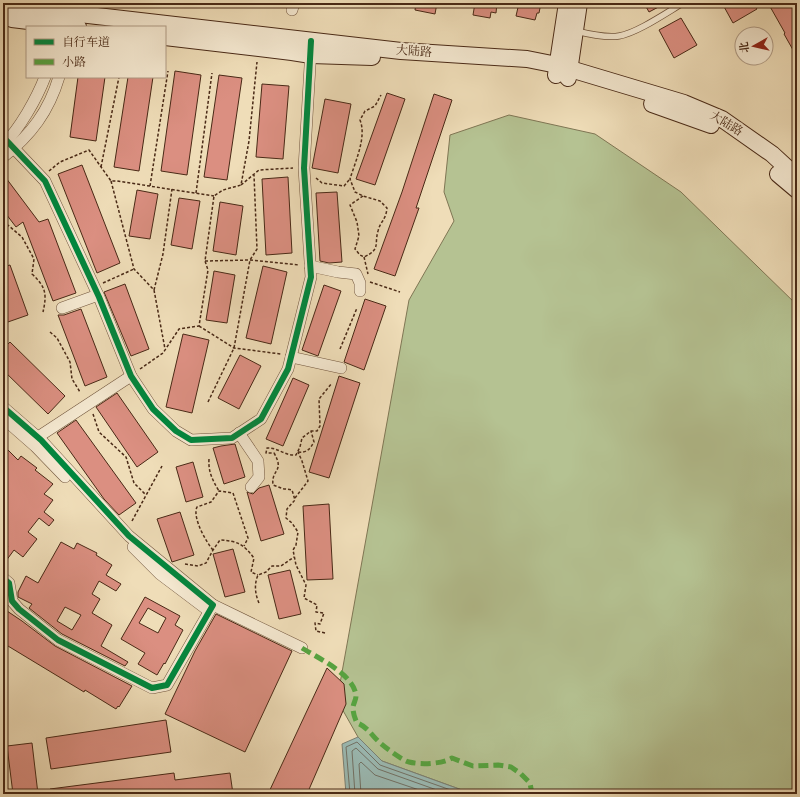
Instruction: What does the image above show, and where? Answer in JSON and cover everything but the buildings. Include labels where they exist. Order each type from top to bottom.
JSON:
[{"type":"main road","points":[[567,3],[569,30]]},
{"type":"main road","points":[[562,71],[569,30],[579,3]]},
{"type":"main road","name":"大陆路","points":[[3,8],[133,26]]},
{"type":"main road","name":"大陆路","points":[[3,18],[68,18]]},
{"type":"main road","name":"大陆路","points":[[166,30],[410,59],[562,71],[611,82],[684,103],[722,119],[772,154],[797,177]]},
{"type":"main road","name":"大陆路","points":[[166,37],[292,52],[311,48]]},
{"type":"main road","name":"大陆路","points":[[562,71],[716,127],[755,155],[797,190]]},
{"type":"street","points":[[8,145],[45,181],[99,290],[130,376],[153,408],[176,431],[191,440],[232,438],[261,419],[288,369],[310,277],[304,168],[311,48]]},
{"type":"street","points":[[3,157],[8,145],[41,88],[45,78]]},
{"type":"street","points":[[8,145],[38,122],[54,92],[59,78]]},
{"type":"street","points":[[310,266],[356,274],[360,283],[360,291]]},
{"type":"street","points":[[62,308],[99,290]]},
{"type":"street","points":[[291,357],[341,368]]},
{"type":"street","points":[[38,437],[130,376]]},
{"type":"street","points":[[3,407],[38,437],[129,536],[211,608]]},
{"type":"street","points":[[3,418],[35,446],[124,539],[160,574],[211,608],[302,648]]},
{"type":"street","points":[[240,433],[258,461],[259,477],[251,487]]},
{"type":"street","points":[[3,578],[9,583],[12,601],[33,622],[58,640],[152,688],[167,686],[211,608]]},
{"type":"lane","points":[[569,30],[617,37],[629,34],[683,3]]},
{"type":"path","points":[[241,185],[249,141],[257,62]]},
{"type":"path","points":[[150,186],[168,71]]},
{"type":"path","points":[[196,193],[212,73]]},
{"type":"path","points":[[101,167],[118,78]]},
{"type":"path","points":[[111,181],[214,196],[223,190],[241,185],[259,170],[304,168],[322,182],[344,186],[350,179],[363,136],[360,120],[365,111],[375,106],[381,95]]},
{"type":"path","points":[[42,177],[60,162],[89,150],[111,181],[134,269],[154,290]]},
{"type":"path","points":[[208,402],[234,348],[250,260],[257,249],[254,174]]},
{"type":"path","points":[[350,179],[355,192],[363,196],[380,200],[387,208],[386,216],[378,232],[377,244],[371,253],[364,257]]},
{"type":"path","points":[[165,349],[154,290],[163,254],[172,189]]},
{"type":"path","points":[[199,326],[208,270],[206,261],[214,196]]},
{"type":"path","points":[[363,196],[350,205],[357,222],[358,236],[355,249],[364,257],[370,282],[400,292]]},
{"type":"path","points":[[3,221],[22,237],[34,259],[32,274],[39,281],[46,297],[43,312]]},
{"type":"path","points":[[206,261],[250,260],[310,266]]},
{"type":"path","points":[[99,290],[134,269]]},
{"type":"path","points":[[340,349],[357,308]]},
{"type":"path","points":[[130,376],[163,353],[179,329],[199,326],[234,348],[291,357]]},
{"type":"path","points":[[50,332],[57,338],[70,362],[72,379],[80,392]]},
{"type":"path","points":[[324,633],[316,631],[314,623],[320,624],[324,613],[316,612],[317,605],[304,598],[306,584],[296,565],[293,550],[296,545],[298,532],[292,523],[286,518],[287,509],[308,481],[298,452],[302,438],[311,431],[317,431],[320,426],[319,399],[332,383]]},
{"type":"path","points":[[90,409],[99,432],[126,457],[134,483],[146,495]]},
{"type":"path","points":[[294,498],[292,490],[286,488],[284,490],[273,485],[273,480],[279,467],[279,461],[274,454],[266,453],[267,448],[272,447],[292,455],[296,455],[298,452],[304,452],[309,450],[314,442],[311,431]]},
{"type":"path","points":[[209,459],[208,466],[211,477],[218,491]]},
{"type":"path","points":[[132,521],[162,466]]},
{"type":"path","points":[[218,491],[233,493],[248,538],[244,546]]},
{"type":"path","points":[[213,550],[209,546],[196,519],[195,512],[197,508],[211,502],[218,491]]},
{"type":"path","points":[[185,564],[198,566],[206,563],[220,540],[233,541],[244,546],[254,558],[251,572],[258,575]]},
{"type":"path","points":[[259,603],[255,580],[258,575],[266,572],[272,566],[282,566],[294,557]]},
{"type":"green space","points":[[509,115],[595,134],[681,192],[797,305],[797,794],[473,794],[382,761],[358,737],[337,700],[409,300],[454,221],[444,192],[450,135]]},
{"type":"water","points":[[358,737],[382,761],[473,794],[346,794],[342,744]]},
{"type":"marked path","points":[[302,648],[335,668],[349,681],[354,688],[356,696],[353,708],[357,723],[366,728],[388,750],[409,762],[437,763],[452,758],[473,766],[498,765],[511,767],[530,783],[532,794]]},
{"type":"cycle path","points":[[7,141],[45,181],[99,297],[131,376],[153,409],[176,431],[191,440],[232,438],[261,419],[288,369],[311,277],[304,168],[311,41]]},
{"type":"cycle path","points":[[3,407],[41,440],[129,536],[213,605],[167,685],[152,688],[58,640],[19,609],[12,601],[9,583],[3,578]]}]
